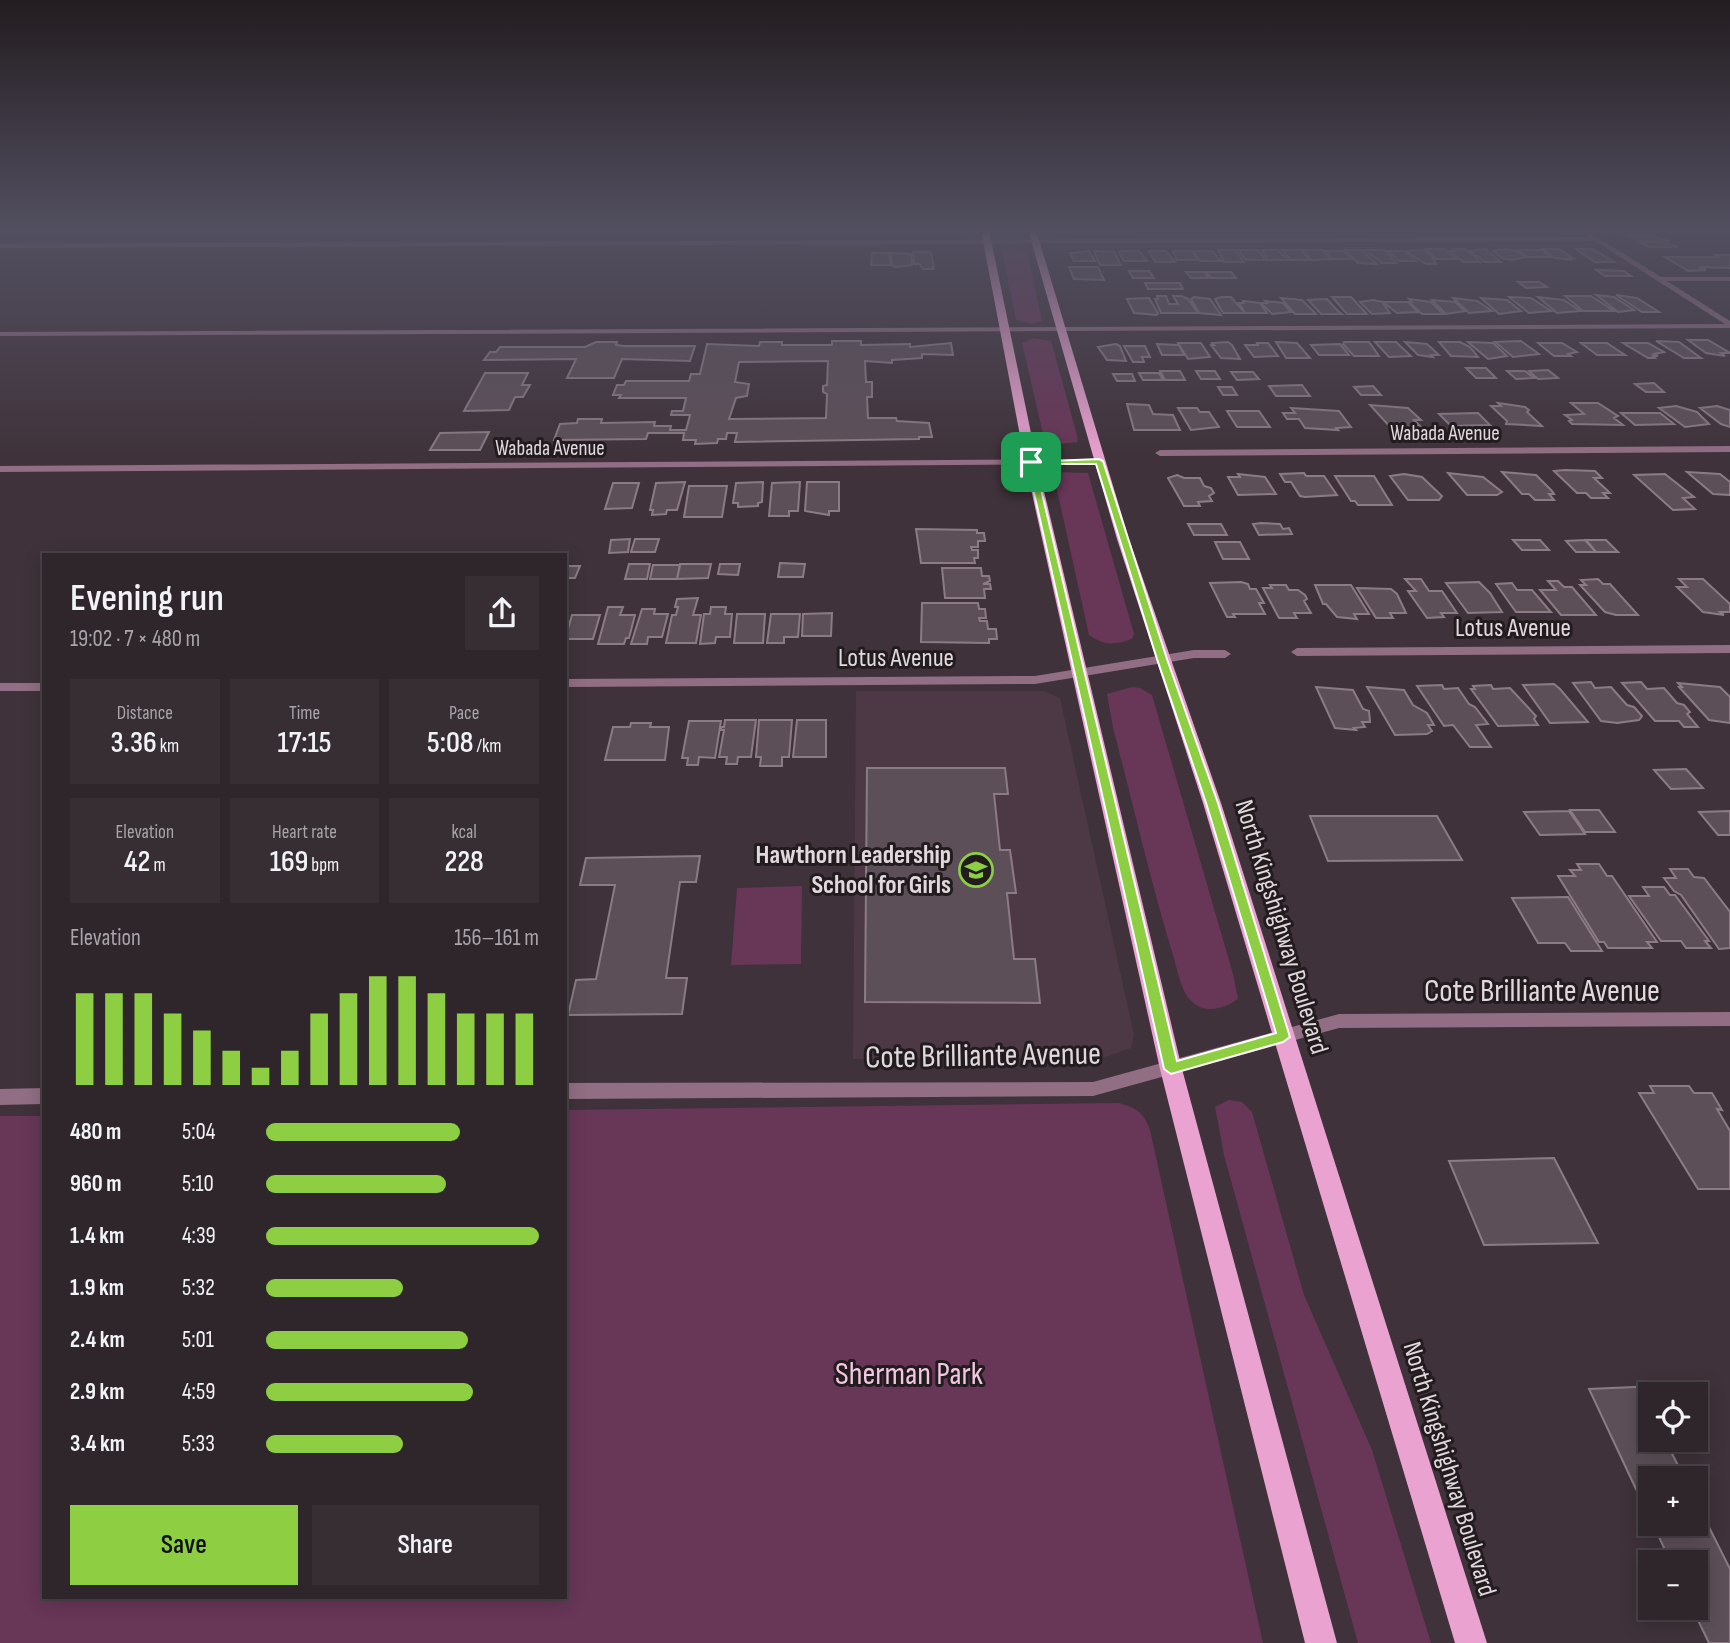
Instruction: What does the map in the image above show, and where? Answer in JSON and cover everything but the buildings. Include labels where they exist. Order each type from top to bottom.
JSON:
[{"type":"main road","points":[[1000,307],[1031,462],[1171,1069],[1321,1643]]},
{"type":"main road","name":"North Kingshighway Boulevard","points":[[1056,307],[1099,461],[1162,659],[1212,803],[1472,1643]]},
{"type":"street","points":[[1702,307],[1730,325]]},
{"type":"street","points":[[0,334],[1730,325]]},
{"type":"street","name":"Wabada Avenue","points":[[1160,453],[1730,449]]},
{"type":"street","name":"Wabada Avenue","points":[[0,469],[1099,461]]},
{"type":"street","name":"Lotus Avenue","points":[[1297,652],[1730,649]]},
{"type":"street","name":"Lotus Avenue","points":[[567,683],[1035,680],[1162,659],[1225,654]]},
{"type":"street","points":[[0,687],[42,687]]},
{"type":"street","name":"Cote Brilliante Avenue","points":[[567,1091],[1093,1089],[1339,1021],[1730,1019]]},
{"type":"street","points":[[0,1097],[42,1096]]},
{"type":"shaded area","name":"Hawthorn Leadership School for Girls","points":[[856,691],[1043,691],[1060,698],[1134,1035],[1131,1048],[1105,1057],[853,1059]]},
{"type":"green space","points":[[1013,307],[1039,307],[1042,321],[1032,324],[1016,320]]},
{"type":"green space","points":[[1034,338],[1051,341],[1077,442],[1060,444],[1044,438],[1022,343]]},
{"type":"green space","points":[[1053,472],[1088,473],[1134,634],[1132,639],[1110,643],[1089,635]]},
{"type":"green space","points":[[1132,687],[1152,695],[1233,974],[1238,999],[1220,1008],[1208,1009],[1196,1005],[1184,990],[1157,898],[1113,728],[1107,694]]},
{"type":"green space","points":[[802,886],[801,964],[731,965],[737,888]]},
{"type":"green space","points":[[1229,1100],[1242,1102],[1252,1112],[1304,1295],[1372,1450],[1431,1643],[1358,1643],[1224,1155],[1215,1107]]},
{"type":"green space","name":"Sherman Park","points":[[1119,1103],[1139,1112],[1150,1130],[1263,1643],[0,1643],[0,1116],[42,1116],[42,1599],[567,1599],[567,1110]]},
{"type":"place","name":"Hawthorn Leadership School for Girls","points":[[976,870]]},
{"type":"route","points":[[1099,461],[1162,659],[1212,803],[1283,1037],[1171,1069],[1031,462],[1099,461]]}]
